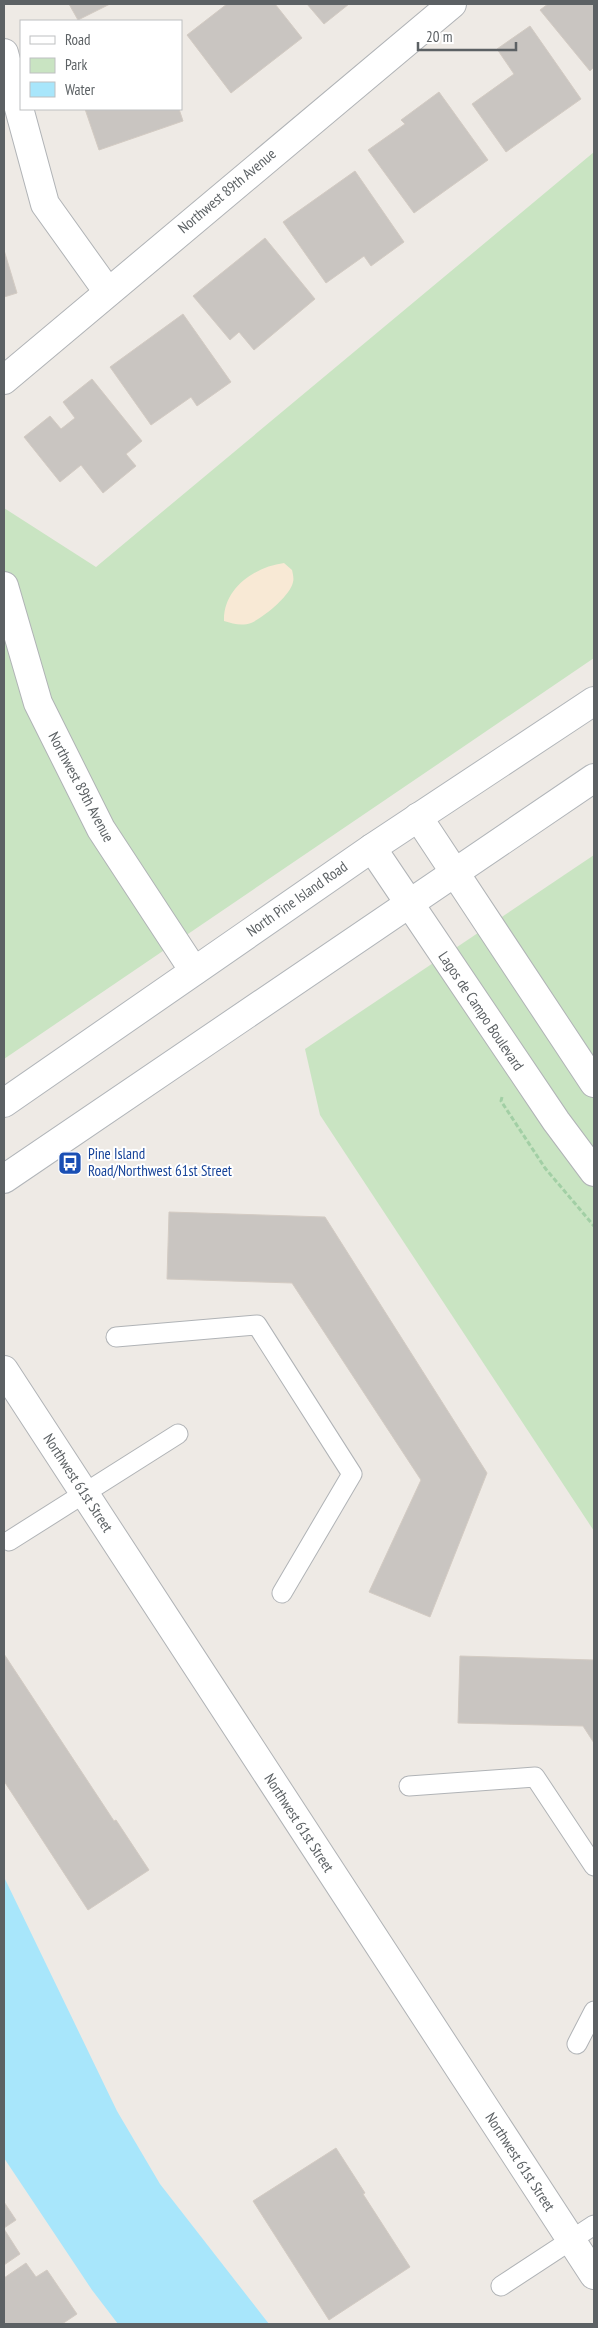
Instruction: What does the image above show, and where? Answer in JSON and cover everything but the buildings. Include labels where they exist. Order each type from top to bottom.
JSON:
[{"type":"street","name":"Northwest 89th Avenue","points":[[4,380],[452,4]]},
{"type":"street","points":[[4,53],[45,204],[108,292]]},
{"type":"street","name":"Northwest 89th Avenue","points":[[4,586],[38,703],[101,829],[194,971]]},
{"type":"street","name":"North Pine Island Road","points":[[4,1103],[372,848],[594,701]]},
{"type":"street","points":[[4,1179],[594,778]]},
{"type":"street","points":[[418,817],[594,1083]]},
{"type":"street","name":"Lagos de Campo Boulevard","points":[[372,848],[551,1113],[594,1172]]},
{"type":"street","name":"Northwest 61st Street","points":[[4,1370],[594,2275]]},
{"type":"lane","points":[[116,1337],[256,1325],[262,1334],[352,1474],[282,1593]]},
{"type":"lane","points":[[9,1541],[178,1434]]},
{"type":"lane","points":[[409,1786],[535,1777],[594,1866]]},
{"type":"lane","points":[[577,2044],[594,2010]]},
{"type":"lane","points":[[500,2286],[594,2225]]},
{"type":"green space","points":[[594,152],[594,658],[4,1059],[4,508],[96,567]]},
{"type":"green space","points":[[594,855],[594,1531],[320,1115],[305,1049]]},
{"type":"sand","points":[[284,563],[292,570],[293,581],[287,593],[276,606],[251,623],[238,624],[224,621],[225,609],[229,599],[242,582],[262,569]]},
{"type":"water","points":[[4,1877],[117,2111],[160,2184],[269,2324],[118,2324],[92,2290],[4,2158]]},
{"type":"place","name":"Pine Island Road/Northwest 61st Street","points":[[70,1163]]}]
